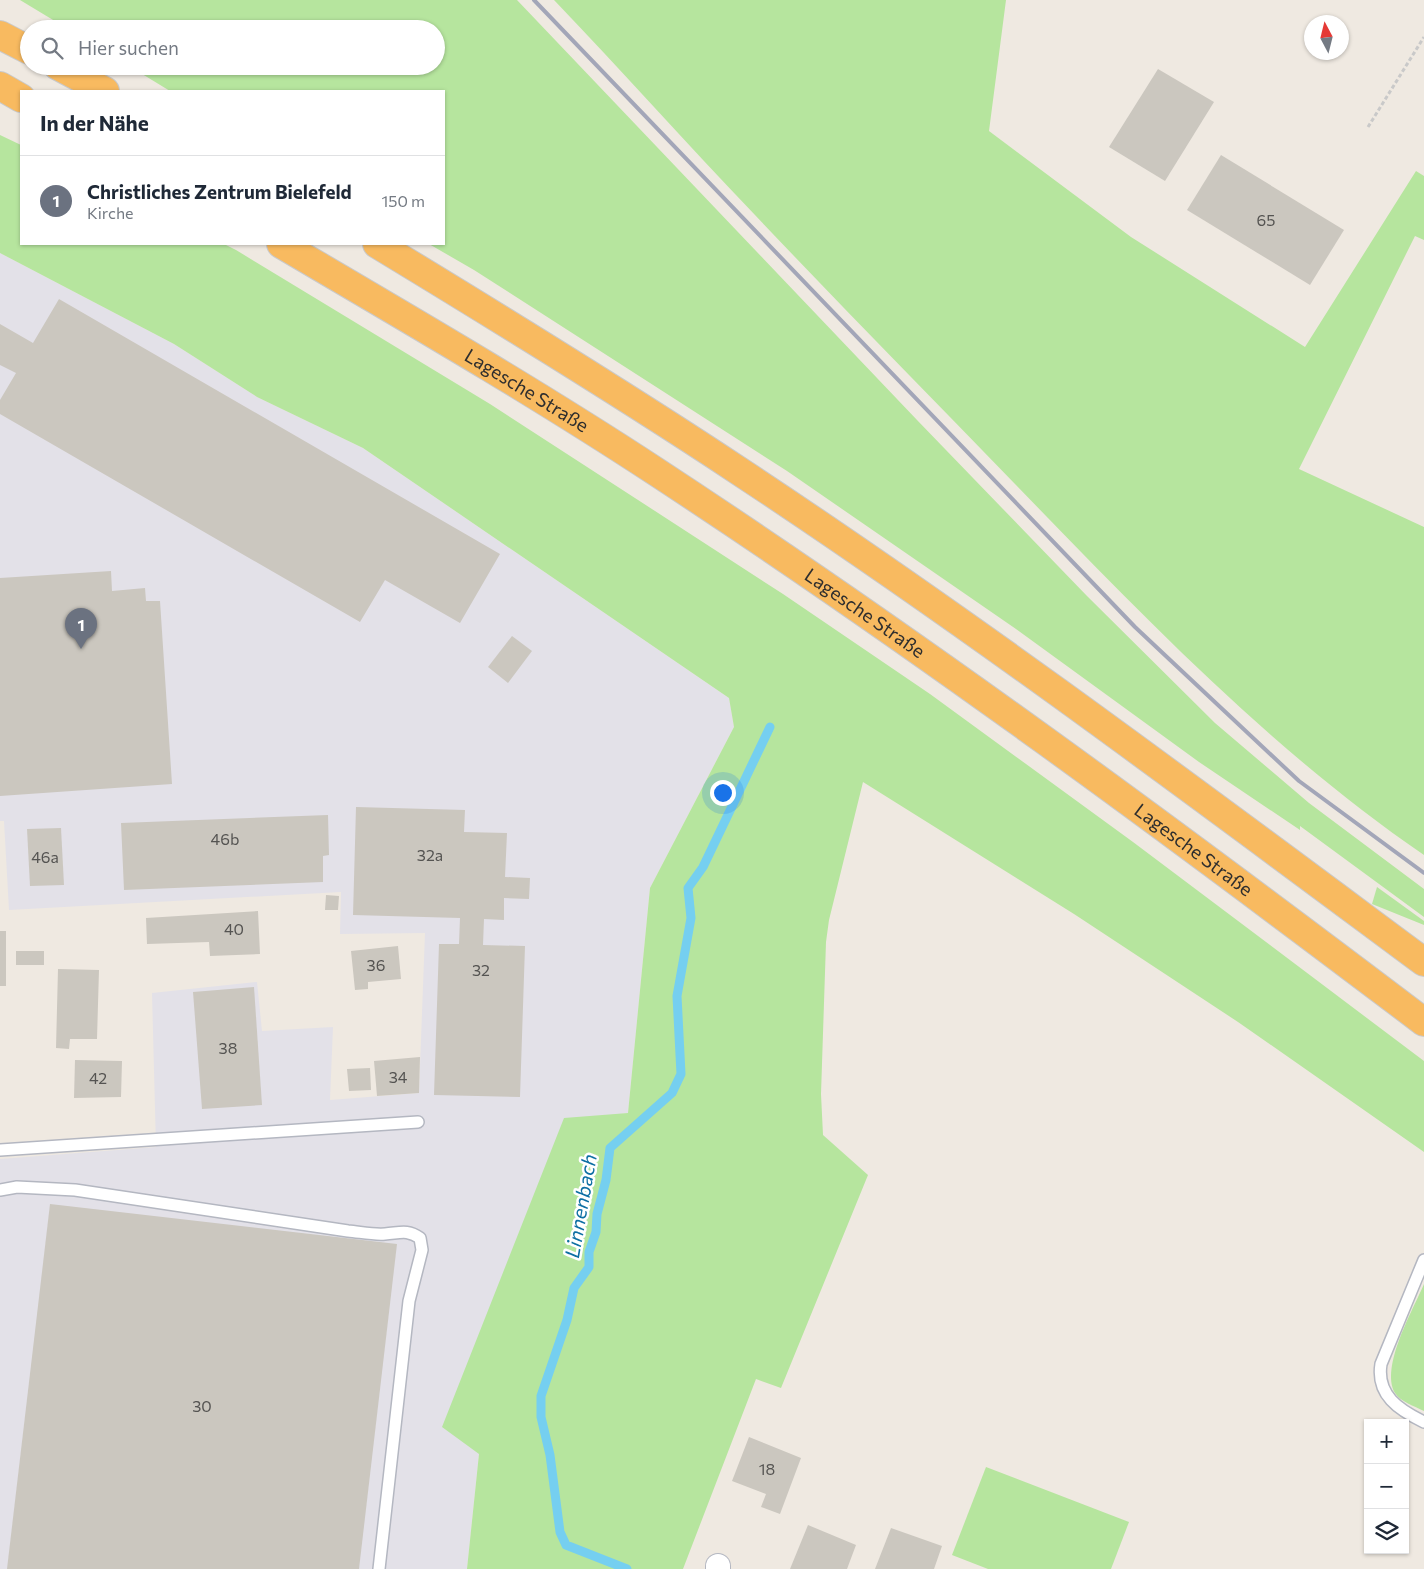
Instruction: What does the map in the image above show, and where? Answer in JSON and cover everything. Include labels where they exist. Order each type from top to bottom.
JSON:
[{"type":"highway","points":[[0,35],[20,45]]},
{"type":"highway","points":[[75,75],[103,90]]},
{"type":"highway","points":[[0,86],[20,97]]},
{"type":"highway","name":"Lagesche Straße","points":[[283,245],[465,352],[647,466],[904,640],[1291,921],[1424,1022]]},
{"type":"highway","points":[[379,245],[539,342],[740,471],[922,596],[1182,782],[1424,962]]},
{"type":"lane","points":[[0,1150],[418,1122]]},
{"type":"lane","points":[[0,1190],[17,1187],[74,1190],[348,1231],[381,1234],[397,1231],[411,1232],[420,1238],[422,1250],[409,1301],[379,1569]]},
{"type":"lane","points":[[1424,1260],[1381,1364],[1379,1375],[1383,1389],[1389,1399],[1406,1413],[1424,1422]]},
{"type":"path","points":[[1368,127],[1424,37]]},
{"type":"shaded area","points":[[0,253],[174,344],[257,397],[363,448],[729,698],[734,727],[650,888],[628,1113],[599,1117],[479,1454],[467,1569],[0,1569],[0,1159],[156,1147],[152,993],[257,982],[262,1031],[333,1027],[330,1100],[419,1093],[425,933],[340,934],[341,892],[9,910],[4,821],[0,821]]},
{"type":"green space","points":[[20,0],[517,0],[917,420],[1087,596],[1215,723],[1309,803],[1424,889],[1424,917],[1300,826],[1300,830],[1199,762],[1016,629],[787,471],[474,270],[431,245],[445,245],[445,90],[168,90],[144,75],[445,75],[445,20],[53,20]]},
{"type":"green space","points":[[554,0],[1006,0],[989,131],[1131,237],[1305,347],[1416,171],[1424,176],[1424,240],[1415,236],[1299,469],[1424,527],[1424,855],[1368,815],[1314,772],[1210,680],[1161,632],[1063,534],[820,283]]},
{"type":"green space","points":[[0,135],[20,145],[20,245],[226,245],[490,404],[783,594],[930,694],[1133,842],[1424,1061],[1424,1152],[1238,1022],[1074,914],[863,782],[829,920],[826,942],[821,1094],[823,1135],[868,1175],[781,1388],[756,1379],[683,1569],[467,1569],[479,1454],[442,1427],[564,1118],[628,1113],[650,888],[734,727],[729,698],[363,448],[257,397],[174,344],[0,253]]},
{"type":"green space","points":[[1377,887],[1424,921],[1424,925],[1372,904]]},
{"type":"green space","points":[[1424,1284],[1424,1411],[1401,1399],[1395,1393],[1391,1382],[1395,1354],[1400,1338]]},
{"type":"green space","points":[[986,1467],[1129,1522],[1111,1569],[988,1569],[952,1555]]},
{"type":"building","points":[[1158,69],[1214,102],[1165,181],[1109,147]]},
{"type":"building","points":[[1221,155],[1344,230],[1310,285],[1187,210]]},
{"type":"building","points":[[59,299],[500,554],[460,623],[385,580],[360,622],[0,414],[0,400],[16,373],[0,365],[0,324],[33,343]]},
{"type":"building","points":[[111,571],[112,591],[145,588],[146,601],[160,601],[172,784],[0,796],[0,578]]},
{"type":"building","points":[[512,636],[532,651],[508,683],[488,667]]},
{"type":"building","points":[[356,807],[465,810],[464,832],[507,833],[505,877],[530,878],[529,899],[504,898],[504,920],[484,919],[483,945],[525,946],[520,1097],[434,1095],[439,944],[459,944],[460,918],[353,915]]},
{"type":"building","points":[[328,815],[329,855],[323,856],[323,882],[124,890],[121,823]]},
{"type":"building","points":[[61,828],[64,885],[30,886],[27,829]]},
{"type":"building","points":[[326,895],[339,896],[338,910],[325,910]]},
{"type":"building","points":[[258,911],[260,954],[210,956],[209,942],[147,944],[146,918]]},
{"type":"building","points":[[0,931],[6,931],[6,986],[0,986]]},
{"type":"building","points":[[398,946],[401,979],[368,982],[368,989],[355,990],[351,951]]},
{"type":"building","points":[[16,951],[44,951],[44,965],[16,965]]},
{"type":"building","points":[[58,969],[99,970],[97,1039],[70,1039],[69,1049],[56,1048]]},
{"type":"building","points":[[254,987],[262,1105],[202,1109],[193,992]]},
{"type":"building","points":[[420,1057],[419,1093],[377,1096],[374,1061]]},
{"type":"building","points":[[75,1060],[122,1061],[121,1097],[74,1098]]},
{"type":"building","points":[[370,1068],[371,1090],[349,1091],[347,1069]]},
{"type":"building","points":[[50,1204],[397,1244],[359,1569],[7,1569]]},
{"type":"building","points":[[749,1437],[801,1458],[780,1514],[761,1507],[766,1494],[732,1481]]},
{"type":"building","points":[[808,1525],[856,1545],[847,1569],[790,1569]]},
{"type":"building","points":[[891,1528],[942,1546],[934,1569],[875,1569]]},
{"type":"waterway","name":"Linnenbach","points":[[627,1569],[566,1545],[560,1532],[550,1455],[541,1417],[541,1396],[567,1320],[574,1288],[589,1267],[589,1252],[596,1232],[597,1214],[606,1180],[610,1148],[672,1093],[681,1074],[677,996],[691,918],[688,888],[703,867],[770,727]]},
{"type":"railway","points":[[534,0],[1135,627],[1299,781],[1424,873]]},
{"type":"place","name":"Christliches Zentrum Bielefeld","points":[[81,649]]}]
